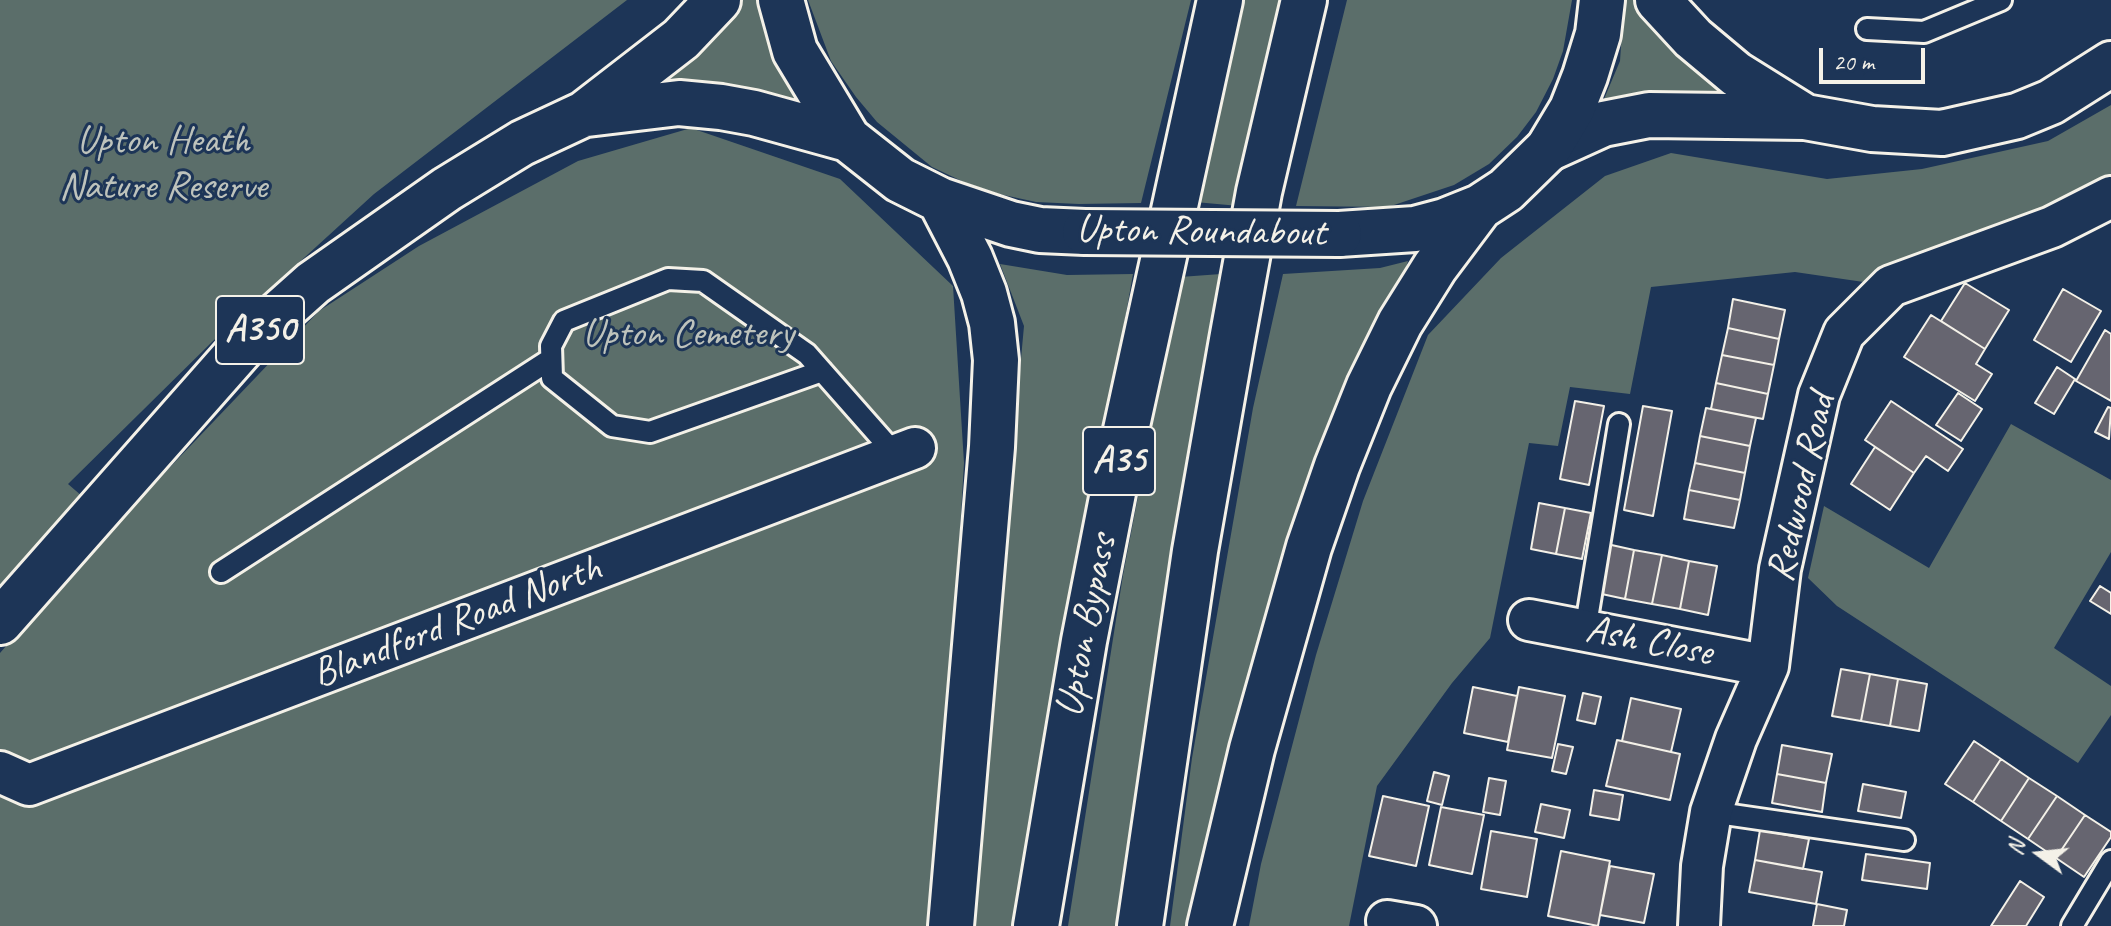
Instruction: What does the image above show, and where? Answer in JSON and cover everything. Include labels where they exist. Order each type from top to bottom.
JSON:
[{"type":"main road","name":"A350","points":[[0,622],[248,341],[313,283],[447,189],[522,143],[584,114],[681,39],[718,0]]},
{"type":"main road","name":"Upton Roundabout","points":[[781,0],[795,51],[848,139],[900,180],[940,200],[1011,224],[1040,230],[1339,234],[1415,229],[1480,207],[1506,190],[1548,149],[1572,109],[1598,34],[1602,0]]},
{"type":"main road","name":"Upton Bypass","points":[[1036,926],[1078,670],[1119,462],[1220,0]]},
{"type":"main road","name":"A35","points":[[1140,926],[1195,551],[1229,356],[1259,192],[1304,0]]},
{"type":"main road","points":[[1658,0],[1693,38],[1736,74],[1805,117]]},
{"type":"main road","points":[[1548,149],[1603,124],[1649,115],[1805,117],[1872,129],[1942,133],[2017,116],[2051,102],[2111,64]]},
{"type":"main road","name":"A350","points":[[584,114],[693,104],[754,113],[848,139]]},
{"type":"main road","points":[[940,200],[984,293],[992,323],[996,360],[990,473],[951,926]]},
{"type":"main road","points":[[1210,926],[1252,749],[1309,547],[1337,466],[1369,386],[1400,323],[1435,267],[1480,207]]},
{"type":"street","name":"Redwood Road","points":[[1699,926],[1702,866],[1711,812],[1736,739],[1768,666],[1780,569],[1819,395],[1844,333],[1891,286],[2108,208]]},
{"type":"street","name":"Blandford Road North","points":[[0,772],[29,785],[905,451]]},
{"type":"street","name":"Ash Close","points":[[1529,620],[1768,666]]},
{"type":"lane","points":[[1867,29],[1924,32],[2001,0]]},
{"type":"lane","points":[[822,371],[650,432],[612,426],[552,378],[551,346],[564,321],[668,279],[703,281],[807,354],[905,451]]},
{"type":"lane","points":[[221,572],[551,359]]},
{"type":"lane","points":[[1585,631],[1619,424]]},
{"type":"lane","points":[[1711,812],[1904,840]]},
{"type":"lane","points":[[2072,926],[2111,861]]},
{"type":"green space","name":"Upton Heath Nature Reserve","points":[[0,0],[627,0],[374,194],[213,341],[68,484],[90,503],[0,598]]},
{"type":"green space","points":[[740,0],[759,0],[767,29],[798,93],[795,105],[670,90],[666,76],[731,14]]},
{"type":"green space","points":[[808,0],[1191,0],[1141,203],[1036,202],[966,183],[932,167],[877,122],[856,97],[831,61]]},
{"type":"green space","points":[[1244,0],[1288,0],[1239,206],[1195,202]]},
{"type":"green space","points":[[1347,0],[1572,0],[1563,51],[1553,79],[1536,112],[1517,137],[1489,164],[1454,185],[1388,207],[1296,206]]},
{"type":"green space","points":[[1624,0],[1644,0],[1748,96],[1599,111],[1620,61]]},
{"type":"green space","points":[[2111,105],[2111,197],[1891,286],[1795,272],[1651,287],[1630,394],[1570,387],[1558,446],[1529,443],[1490,638],[1452,683],[1377,786],[1349,926],[1249,926],[1261,864],[1316,655],[1363,501],[1428,335],[1501,258],[1605,176],[1671,153],[1827,179],[1922,169],[2048,141]]},
{"type":"green space","name":"Upton Cemetery","points":[[691,128],[840,179],[953,286],[964,463],[937,926],[0,926],[0,653],[71,571],[319,311],[419,246],[578,161]]},
{"type":"green space","points":[[1408,261],[1197,926],[1170,926],[1192,758],[1253,408],[1283,274],[1380,268]]},
{"type":"green space","points":[[1000,264],[1067,275],[1133,274],[1020,926],[974,926],[995,641],[1024,326]]},
{"type":"green space","points":[[1221,274],[1168,579],[1121,926],[1068,926],[1123,575],[1180,277]]},
{"type":"green space","points":[[2011,424],[2111,480],[2111,552],[2054,648],[2111,686],[2111,715],[2078,763],[1837,606],[1808,578],[1824,506],[1929,568]]},
{"type":"building","points":[[1965,283],[2009,310],[1985,349],[1941,321]]},
{"type":"building","points":[[2063,289],[2101,311],[2071,362],[2034,340]]},
{"type":"building","points":[[1733,299],[1785,310],[1779,339],[1728,328]]},
{"type":"building","points":[[1931,315],[1985,349],[1976,364],[1992,374],[1975,401],[1904,357]]},
{"type":"building","points":[[1728,328],[1779,339],[1774,365],[1722,355]]},
{"type":"building","points":[[2105,330],[2111,334],[2111,401],[2076,381]]},
{"type":"building","points":[[1722,355],[1774,365],[1768,394],[1716,383]]},
{"type":"building","points":[[2057,367],[2075,379],[2054,414],[2035,403]]},
{"type":"building","points":[[1716,383],[1768,394],[1763,419],[1711,409]]},
{"type":"building","points":[[1958,393],[1982,409],[1961,441],[1936,425]]},
{"type":"building","points":[[1575,401],[1604,406],[1589,485],[1560,479]]},
{"type":"building","points":[[1891,401],[1963,449],[1948,471],[1926,456],[1914,473],[1865,440]]},
{"type":"building","points":[[1643,406],[1672,411],[1653,516],[1624,510]]},
{"type":"building","points":[[2108,407],[2111,408],[2109,439],[2095,432]]},
{"type":"building","points":[[1706,408],[1756,418],[1750,446],[1700,436]]},
{"type":"building","points":[[1700,436],[1750,446],[1745,473],[1695,463]]},
{"type":"building","points":[[1875,447],[1914,473],[1890,510],[1851,484]]},
{"type":"building","points":[[1695,463],[1745,473],[1740,500],[1689,490]]},
{"type":"building","points":[[1689,490],[1740,500],[1734,528],[1684,519]]},
{"type":"building","points":[[1539,503],[1565,508],[1556,554],[1531,549]]},
{"type":"building","points":[[1565,508],[1591,513],[1582,559],[1556,554]]},
{"type":"building","points":[[1607,544],[1634,550],[1625,599],[1597,593]]},
{"type":"building","points":[[1634,550],[1662,555],[1652,604],[1625,599]]},
{"type":"building","points":[[1662,555],[1689,561],[1680,609],[1652,604]]},
{"type":"building","points":[[1689,561],[1717,566],[1708,615],[1680,609]]},
{"type":"building","points":[[2100,586],[2111,593],[2111,614],[2090,601]]},
{"type":"building","points":[[1841,669],[1870,674],[1861,721],[1832,716]]},
{"type":"building","points":[[1870,674],[1898,679],[1890,726],[1861,721]]},
{"type":"building","points":[[1898,679],[1927,684],[1919,731],[1890,726]]},
{"type":"building","points":[[1473,687],[1517,696],[1508,742],[1464,733]]},
{"type":"building","points":[[1519,687],[1565,696],[1552,758],[1507,750]]},
{"type":"building","points":[[1583,693],[1601,697],[1595,724],[1577,720]]},
{"type":"building","points":[[1631,698],[1681,709],[1671,752],[1622,741]]},
{"type":"building","points":[[1617,740],[1680,754],[1670,800],[1606,786]]},
{"type":"building","points":[[1974,741],[2001,759],[1973,802],[1945,784]]},
{"type":"building","points":[[1558,744],[1573,747],[1566,774],[1552,771]]},
{"type":"building","points":[[1782,745],[1832,754],[1826,783],[1777,774]]},
{"type":"building","points":[[2001,759],[2029,778],[2001,821],[1973,802]]},
{"type":"building","points":[[1434,772],[1449,776],[1442,805],[1427,801]]},
{"type":"building","points":[[1777,774],[1826,783],[1822,812],[1772,803]]},
{"type":"building","points":[[1489,778],[1506,781],[1500,815],[1483,812]]},
{"type":"building","points":[[2029,778],[2057,796],[2028,839],[2001,821]]},
{"type":"building","points":[[1863,784],[1906,792],[1901,818],[1858,811]]},
{"type":"building","points":[[1594,790],[1623,795],[1619,820],[1590,815]]},
{"type":"building","points":[[1383,796],[1429,806],[1416,866],[1369,856]]},
{"type":"building","points":[[2057,796],[2085,815],[2056,858],[2028,839]]},
{"type":"building","points":[[1541,804],[1570,810],[1564,838],[1535,832]]},
{"type":"building","points":[[1441,807],[1484,815],[1472,874],[1429,865]]},
{"type":"building","points":[[2085,815],[2111,832],[2111,837],[2084,877],[2056,858]]},
{"type":"building","points":[[1760,830],[1809,839],[1803,869],[1755,860]]},
{"type":"building","points":[[1491,831],[1537,839],[1527,897],[1481,889]]},
{"type":"building","points":[[1561,851],[1610,861],[1598,926],[1548,916]]},
{"type":"building","points":[[1866,854],[1930,863],[1927,889],[1862,880]]},
{"type":"building","points":[[1755,860],[1822,872],[1816,904],[1749,892]]},
{"type":"building","points":[[1610,866],[1654,874],[1644,923],[1600,915]]},
{"type":"building","points":[[2020,881],[2044,897],[2026,926],[1991,926]]},
{"type":"building","points":[[1817,904],[1847,910],[1844,926],[1813,926]]}]
